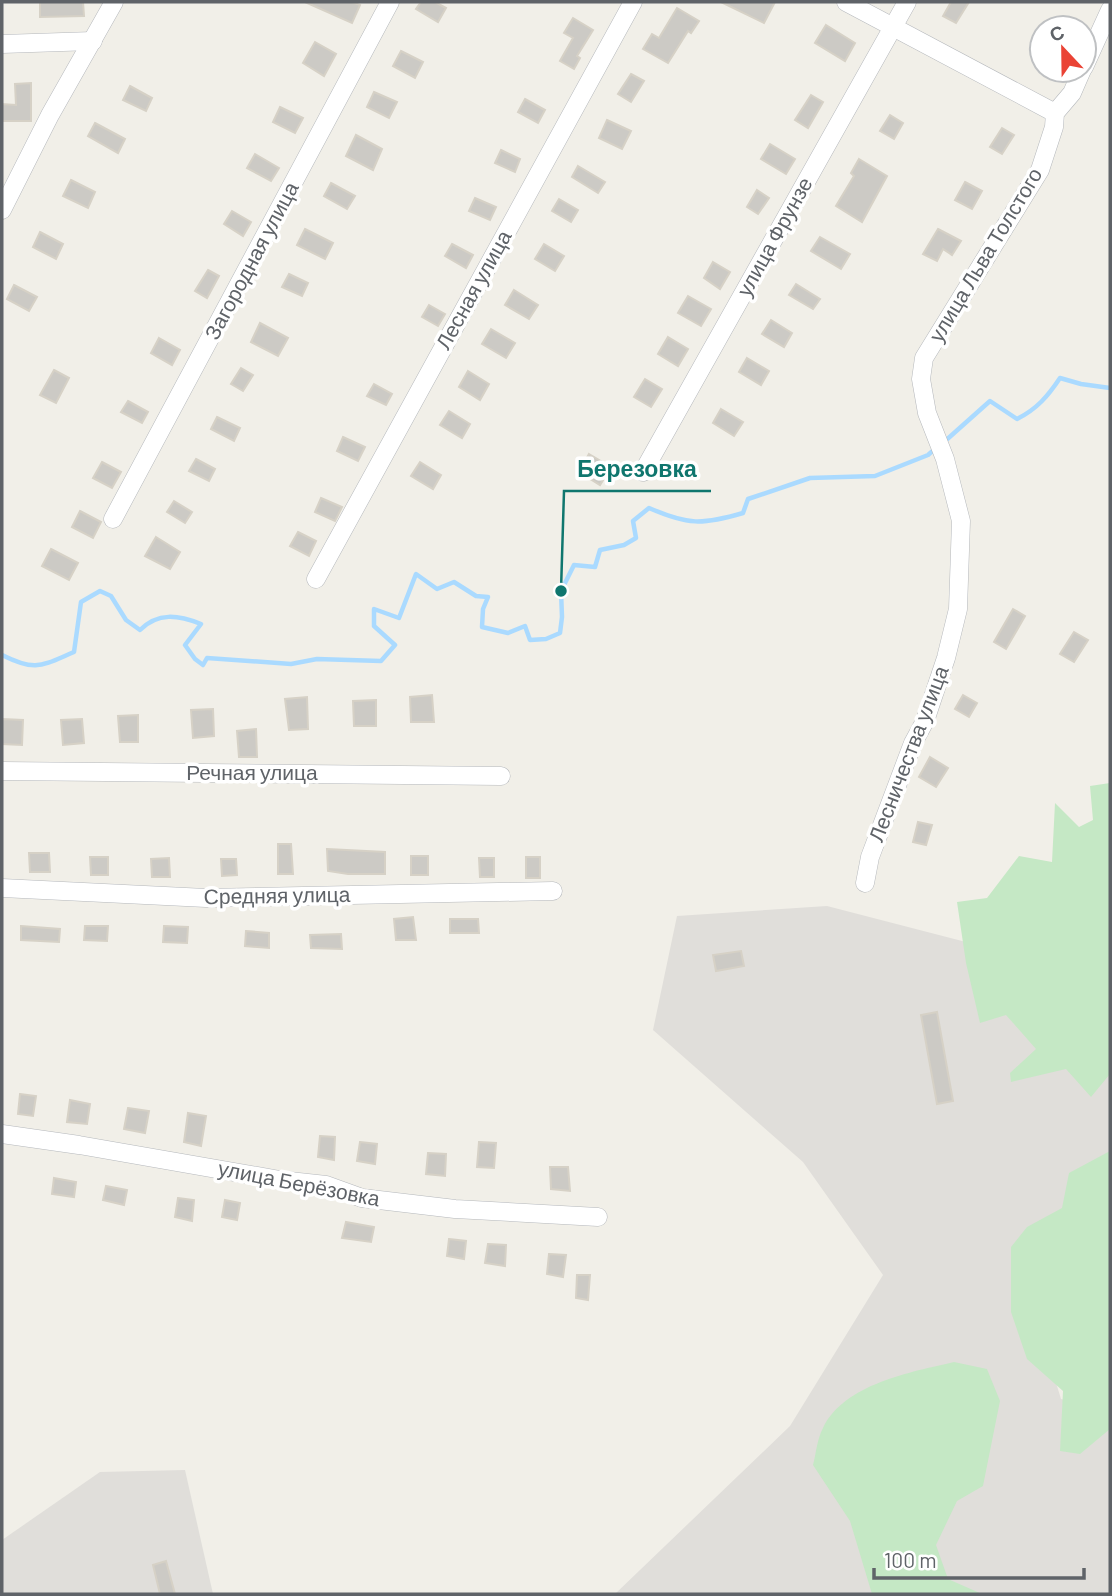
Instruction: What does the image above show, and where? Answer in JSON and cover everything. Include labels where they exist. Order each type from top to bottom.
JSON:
[{"type":"street","points":[[2,210],[50,115],[114,2]]},
{"type":"street","name":"Загородная улица","points":[[113,519],[390,2]]},
{"type":"street","name":"Лесная улица","points":[[316,579],[633,2]]},
{"type":"street","points":[[846,2],[1055,113]]},
{"type":"street","name":"улица Фрунзе","points":[[643,472],[907,2]]},
{"type":"street","name":"улица Льва Толстого","points":[[1098,36],[1110,10]]},
{"type":"street","points":[[2,44],[93,41]]},
{"type":"street","name":"улица Льва Толстого","points":[[942,452],[927,413],[921,379],[924,358],[1040,170],[1054,127],[1055,113],[1076,84]]},
{"type":"street","name":"Лесничества улица","points":[[865,883],[870,857],[925,721],[946,658],[958,609],[961,522],[942,452]]},
{"type":"street","name":"Речная улица","points":[[2,771],[501,776]]},
{"type":"street","name":"Средняя улица","points":[[2,888],[206,898],[553,891]]},
{"type":"street","name":"улица Берёзовка","points":[[2,1134],[79,1144],[280,1180],[326,1185],[362,1198],[455,1209],[598,1217]]},
{"type":"shaded area","points":[[827,906],[1032,959],[1110,1002],[1110,1196],[1021,1268],[1061,1399],[1110,1412],[1110,1594],[615,1594],[790,1426],[883,1275],[803,1162],[653,1030],[677,916]]},
{"type":"shaded area","points":[[185,1470],[213,1594],[2,1594],[2,1540],[100,1472]]},
{"type":"green space","points":[[1110,783],[1110,1074],[1091,1097],[1066,1069],[1011,1082],[1010,1073],[1036,1049],[1006,1015],[980,1023],[966,963],[957,902],[987,898],[1019,856],[1052,862],[1055,803],[1079,827],[1093,820],[1090,786]]},
{"type":"green space","points":[[1110,1151],[1110,1429],[1080,1454],[1060,1451],[1063,1391],[1027,1359],[1011,1312],[1011,1247],[1027,1227],[1062,1208],[1069,1173]]},
{"type":"green space","points":[[954,1362],[987,1369],[1000,1401],[983,1486],[957,1501],[936,1545],[948,1579],[982,1594],[872,1594],[850,1521],[813,1465],[819,1437],[833,1413],[862,1390],[918,1370]]},
{"type":"building","points":[[40,2],[83,2],[84,16],[40,17]]},
{"type":"building","points":[[305,2],[352,2],[360,5],[352,23]]},
{"type":"building","points":[[421,2],[435,2],[446,8],[438,22],[416,9]]},
{"type":"building","points":[[721,2],[775,2],[764,23]]},
{"type":"building","points":[[951,2],[969,2],[956,23],[943,16]]},
{"type":"building","points":[[677,8],[699,21],[691,33],[688,31],[668,63],[643,49],[652,34],[659,38]]},
{"type":"building","points":[[573,18],[593,30],[577,56],[580,58],[574,69],[560,61],[573,38],[564,33]]},
{"type":"building","points":[[826,25],[855,43],[845,61],[815,43]]},
{"type":"building","points":[[315,42],[336,54],[324,76],[303,63]]},
{"type":"building","points":[[401,51],[423,62],[415,78],[393,66]]},
{"type":"building","points":[[631,74],[644,81],[631,102],[618,94]]},
{"type":"building","points":[[31,83],[31,121],[2,121],[2,104],[16,105],[15,84]]},
{"type":"building","points":[[130,86],[152,98],[146,111],[123,100]]},
{"type":"building","points":[[374,92],[397,102],[389,118],[367,107]]},
{"type":"building","points":[[811,95],[823,102],[808,128],[795,120]]},
{"type":"building","points":[[525,99],[545,110],[538,123],[518,112]]},
{"type":"building","points":[[280,107],[303,118],[295,133],[273,122]]},
{"type":"building","points":[[890,115],[903,123],[894,139],[880,131]]},
{"type":"building","points":[[607,120],[631,131],[622,149],[599,138]]},
{"type":"building","points":[[95,123],[125,139],[118,153],[88,136]]},
{"type":"building","points":[[1002,128],[1014,135],[1002,154],[990,147]]},
{"type":"building","points":[[356,135],[382,149],[373,170],[346,156]]},
{"type":"building","points":[[770,144],[795,159],[786,174],[761,159]]},
{"type":"building","points":[[501,150],[520,159],[515,172],[495,163]]},
{"type":"building","points":[[255,154],[279,168],[271,181],[247,168]]},
{"type":"building","points":[[859,159],[887,176],[862,222],[836,206],[854,176],[851,173]]},
{"type":"building","points":[[578,166],[605,182],[598,193],[572,177]]},
{"type":"building","points":[[71,180],[95,192],[88,208],[63,196]]},
{"type":"building","points":[[965,182],[982,191],[972,209],[955,200]]},
{"type":"building","points":[[331,183],[355,196],[347,209],[324,196]]},
{"type":"building","points":[[757,190],[769,198],[758,214],[747,207]]},
{"type":"building","points":[[475,198],[496,207],[490,220],[469,211]]},
{"type":"building","points":[[559,199],[578,210],[571,222],[552,211]]},
{"type":"building","points":[[232,211],[251,222],[243,236],[224,224]]},
{"type":"building","points":[[305,229],[333,243],[325,259],[297,245]]},
{"type":"building","points":[[938,229],[961,241],[952,255],[943,249],[937,261],[923,254]]},
{"type":"building","points":[[40,232],[63,244],[56,259],[33,247]]},
{"type":"building","points":[[820,237],[850,254],[841,269],[811,251]]},
{"type":"building","points":[[452,244],[473,255],[466,268],[445,256]]},
{"type":"building","points":[[544,244],[564,256],[555,271],[535,259]]},
{"type":"building","points":[[713,262],[730,272],[720,289],[704,278]]},
{"type":"building","points":[[208,270],[219,276],[207,298],[195,291]]},
{"type":"building","points":[[289,274],[308,283],[302,296],[282,287]]},
{"type":"building","points":[[796,284],[820,299],[813,309],[789,295]]},
{"type":"building","points":[[14,285],[37,297],[29,311],[7,299]]},
{"type":"building","points":[[514,290],[538,305],[529,319],[505,305]]},
{"type":"building","points":[[688,296],[711,309],[701,326],[678,313]]},
{"type":"building","points":[[429,305],[445,314],[438,326],[422,317]]},
{"type":"building","points":[[771,320],[792,333],[784,347],[762,334]]},
{"type":"building","points":[[260,323],[288,338],[278,356],[251,342]]},
{"type":"building","points":[[491,329],[515,343],[506,358],[482,344]]},
{"type":"building","points":[[668,337],[688,349],[678,366],[658,354]]},
{"type":"building","points":[[159,338],[180,350],[172,365],[151,353]]},
{"type":"building","points":[[747,358],[769,371],[761,385],[739,372]]},
{"type":"building","points":[[241,368],[253,375],[243,391],[231,384]]},
{"type":"building","points":[[54,370],[69,378],[56,403],[40,395]]},
{"type":"building","points":[[468,371],[489,384],[480,400],[459,387]]},
{"type":"building","points":[[645,379],[662,389],[651,407],[634,397]]},
{"type":"building","points":[[374,384],[392,394],[386,405],[367,396]]},
{"type":"building","points":[[128,401],[148,412],[142,423],[121,412]]},
{"type":"building","points":[[721,409],[743,422],[734,436],[713,423]]},
{"type":"building","points":[[449,411],[470,424],[462,438],[440,425]]},
{"type":"building","points":[[217,417],[240,428],[234,441],[211,429]]},
{"type":"building","points":[[343,437],[365,447],[358,461],[337,451]]},
{"type":"building","points":[[589,454],[611,467],[600,485],[579,472]]},
{"type":"building","points":[[196,459],[215,469],[209,481],[189,471]]},
{"type":"building","points":[[102,462],[121,472],[112,488],[93,478]]},
{"type":"building","points":[[420,462],[441,475],[433,489],[411,476]]},
{"type":"building","points":[[321,498],[342,507],[335,521],[315,512]]},
{"type":"building","points":[[174,501],[192,512],[185,523],[167,512]]},
{"type":"building","points":[[80,511],[101,522],[93,538],[72,527]]},
{"type":"building","points":[[298,532],[316,541],[309,556],[290,546]]},
{"type":"building","points":[[156,537],[180,552],[170,569],[145,556]]},
{"type":"building","points":[[51,549],[78,563],[69,580],[42,566]]},
{"type":"building","points":[[1013,609],[1025,616],[1006,649],[994,642]]},
{"type":"building","points":[[1074,632],[1088,640],[1074,662],[1060,654]]},
{"type":"building","points":[[432,695],[434,722],[411,722],[410,697]]},
{"type":"building","points":[[963,695],[977,703],[969,717],[955,709]]},
{"type":"building","points":[[307,697],[308,729],[289,730],[285,699]]},
{"type":"building","points":[[376,700],[376,726],[354,726],[353,701]]},
{"type":"building","points":[[213,709],[214,736],[193,738],[191,710]]},
{"type":"building","points":[[138,715],[138,742],[120,742],[118,716]]},
{"type":"building","points":[[2,719],[23,720],[22,745],[2,744]]},
{"type":"building","points":[[82,719],[84,743],[63,745],[61,720]]},
{"type":"building","points":[[256,729],[257,757],[239,757],[237,731]]},
{"type":"building","points":[[930,757],[948,768],[936,787],[919,777]]},
{"type":"building","points":[[918,822],[932,825],[926,845],[913,842]]},
{"type":"building","points":[[278,844],[291,844],[293,874],[278,874]]},
{"type":"building","points":[[327,849],[385,852],[385,874],[328,871]]},
{"type":"building","points":[[29,853],[49,853],[50,872],[30,872]]},
{"type":"building","points":[[411,856],[428,856],[428,875],[411,875]]},
{"type":"building","points":[[90,857],[108,857],[108,875],[91,875]]},
{"type":"building","points":[[526,857],[540,857],[540,878],[526,878]]},
{"type":"building","points":[[169,858],[170,877],[152,877],[151,859]]},
{"type":"building","points":[[479,858],[494,858],[494,877],[480,877]]},
{"type":"building","points":[[221,859],[236,859],[237,875],[222,876]]},
{"type":"building","points":[[413,917],[416,940],[396,940],[394,919]]},
{"type":"building","points":[[450,919],[478,919],[479,933],[450,933]]},
{"type":"building","points":[[21,926],[60,929],[59,942],[21,940]]},
{"type":"building","points":[[85,926],[108,926],[107,941],[84,940]]},
{"type":"building","points":[[164,926],[188,927],[187,943],[163,942]]},
{"type":"building","points":[[246,931],[269,933],[269,948],[245,946]]},
{"type":"building","points":[[341,934],[342,949],[311,948],[310,935]]},
{"type":"building","points":[[741,951],[744,966],[716,971],[713,955]]},
{"type":"building","points":[[937,1012],[953,1101],[937,1104],[921,1015]]},
{"type":"building","points":[[20,1094],[36,1096],[33,1116],[18,1114]]},
{"type":"building","points":[[70,1100],[90,1104],[87,1124],[67,1122]]},
{"type":"building","points":[[128,1108],[149,1111],[145,1133],[124,1129]]},
{"type":"building","points":[[188,1113],[206,1116],[201,1146],[184,1142]]},
{"type":"building","points":[[320,1136],[335,1137],[334,1160],[318,1157]]},
{"type":"building","points":[[360,1142],[377,1144],[375,1164],[357,1161]]},
{"type":"building","points":[[479,1142],[496,1143],[494,1168],[477,1167]]},
{"type":"building","points":[[428,1153],[446,1154],[445,1176],[426,1174]]},
{"type":"building","points":[[550,1167],[568,1167],[570,1191],[551,1189]]},
{"type":"building","points":[[54,1178],[76,1182],[74,1197],[52,1194]]},
{"type":"building","points":[[106,1186],[127,1190],[124,1205],[103,1200]]},
{"type":"building","points":[[178,1198],[194,1200],[192,1221],[175,1217]]},
{"type":"building","points":[[225,1200],[240,1203],[237,1220],[222,1217]]},
{"type":"building","points":[[346,1222],[374,1227],[371,1242],[342,1238]]},
{"type":"building","points":[[449,1239],[466,1241],[464,1259],[447,1256]]},
{"type":"building","points":[[488,1244],[506,1245],[505,1266],[485,1263]]},
{"type":"building","points":[[549,1254],[566,1255],[563,1277],[547,1274]]},
{"type":"building","points":[[577,1275],[590,1275],[588,1300],[576,1298]]},
{"type":"building","points":[[166,1561],[175,1594],[160,1594],[153,1565]]},
{"type":"waterway","points":[[944,442],[990,401],[1017,419],[1042,402],[1060,378],[1110,388]]},
{"type":"waterway","points":[[2,655],[23,664],[38,665],[74,652],[81,602],[100,591],[111,596],[126,620],[140,630],[154,620],[169,617],[201,624],[185,645],[203,665],[207,658],[291,664],[317,659],[381,661],[395,645],[374,626],[374,609],[399,618],[416,574],[437,589],[454,582],[476,596],[488,597],[483,609],[482,627],[508,633],[525,626],[530,640],[546,639],[560,633],[561,591],[574,565],[595,567],[600,550],[624,545],[636,538],[633,521],[649,508],[685,520],[716,520],[743,513],[748,499],[810,478],[875,476],[928,455],[937,447]]},
{"type":"place","name":"Березовка","points":[[561,591]]}]
